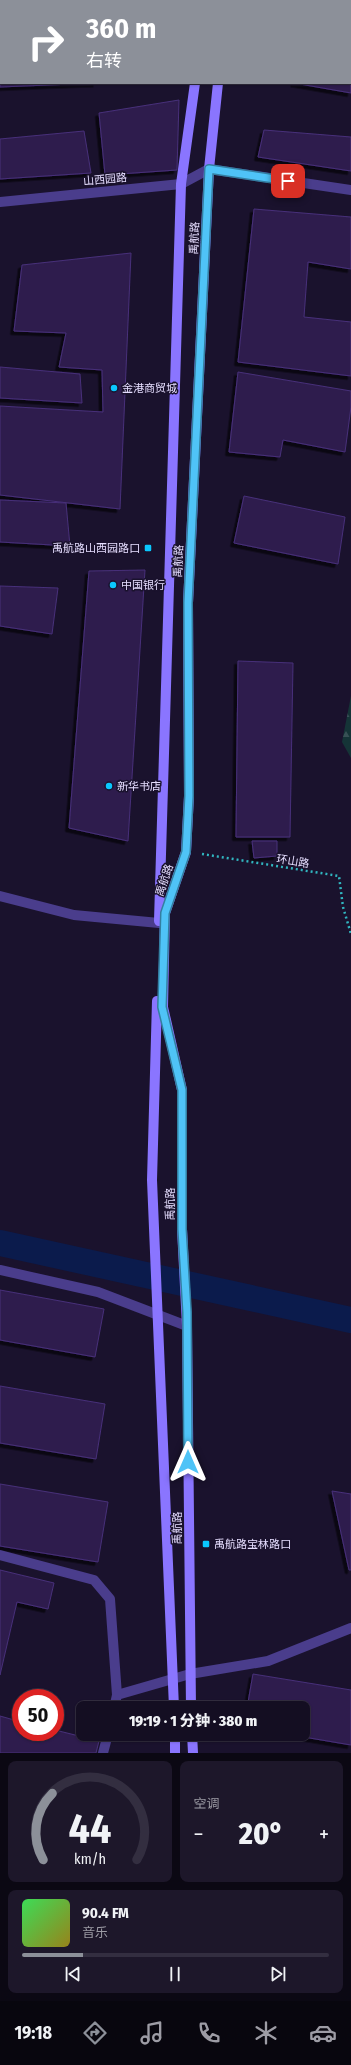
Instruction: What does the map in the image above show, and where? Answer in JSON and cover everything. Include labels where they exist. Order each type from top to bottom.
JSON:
[{"type":"main road","name":"禹航路","points":[[174,1701],[152,1180],[181,184],[195,84]]},
{"type":"main road","name":"禹航路","points":[[191,1701],[187,1312],[182,1229],[182,1090],[162,1007],[165,913],[186,852],[189,796],[188,603],[209,169],[218,84]]},
{"type":"main road","points":[[175,1741],[175,1753]]},
{"type":"main road","points":[[192,1741],[193,1753]]},
{"type":"street","name":"山西园路","points":[[0,202],[181,184],[209,169]]},
{"type":"street","points":[[209,169],[351,190]]},
{"type":"street","points":[[0,896],[74,915],[159,923]]},
{"type":"street","points":[[0,1270],[98,1292],[157,1311],[187,1326]]},
{"type":"street","points":[[0,1555],[94,1580],[110,1599],[117,1695],[116,1701]]},
{"type":"street","points":[[117,1695],[190,1674],[268,1660],[351,1628]]},
{"type":"street","points":[[103,1753],[106,1741]]},
{"type":"path","name":"环山路","points":[[186,852],[339,876],[344,907],[351,934]]},
{"type":"green space","points":[[351,696],[351,758],[342,742]]},
{"type":"building","points":[[0,84],[73,84],[0,87]]},
{"type":"building","points":[[300,84],[351,84],[351,93]]},
{"type":"building","points":[[179,100],[177,170],[105,175],[99,113]]},
{"type":"building","points":[[264,130],[351,137],[351,171],[258,157]]},
{"type":"building","points":[[84,131],[91,173],[0,179],[0,139]]},
{"type":"building","points":[[254,209],[351,217],[351,269],[308,262],[304,317],[351,322],[351,376],[238,362]]},
{"type":"building","name":"金港商贸城","points":[[131,253],[120,509],[0,495],[0,406],[103,412],[102,370],[59,367],[66,333],[14,331],[22,265]]},
{"type":"building","points":[[0,367],[80,374],[82,403],[0,398]]},
{"type":"building","points":[[238,372],[351,391],[351,407],[345,452],[283,440],[280,457],[229,452]]},
{"type":"building","points":[[244,496],[345,517],[338,564],[234,543]]},
{"type":"building","points":[[0,500],[66,503],[70,546],[0,542]]},
{"type":"building","points":[[145,570],[128,841],[69,828],[89,571]]},
{"type":"building","points":[[0,586],[58,588],[52,634],[0,626]]},
{"type":"building","points":[[238,661],[293,663],[290,837],[236,837]]},
{"type":"building","points":[[252,841],[277,841],[277,856],[254,858]]},
{"type":"building","points":[[0,1290],[104,1309],[95,1357],[0,1340]]},
{"type":"building","points":[[0,1386],[105,1404],[96,1459],[0,1443]]},
{"type":"building","points":[[0,1484],[108,1502],[98,1562],[0,1546]]},
{"type":"building","points":[[332,1491],[351,1494],[351,1570],[349,1570]]},
{"type":"building","points":[[0,1570],[54,1583],[48,1609],[17,1602],[0,1675]]},
{"type":"building","points":[[253,1674],[351,1690],[351,1745],[310,1738],[310,1701],[248,1701]]},
{"type":"building","points":[[0,1716],[12,1719],[12,1741],[64,1741],[64,1732],[76,1735],[76,1741],[99,1741],[96,1753],[0,1753]]},
{"type":"waterway","points":[[0,1243],[351,1320]]},
{"type":"place","name":"金港商贸城","points":[[114,388]]},
{"type":"place","name":"禹航路山西园路口","points":[[148,548]]},
{"type":"place","name":"中国银行","points":[[113,585]]},
{"type":"place","name":"新华书店","points":[[109,786]]},
{"type":"place","name":"禹航路宝林路口","points":[[206,1544]]},
{"type":"route","points":[[188,1462],[187,1312],[182,1229],[182,1090],[162,1007],[165,913],[186,852],[189,796],[188,603],[209,169],[288,181]]}]
